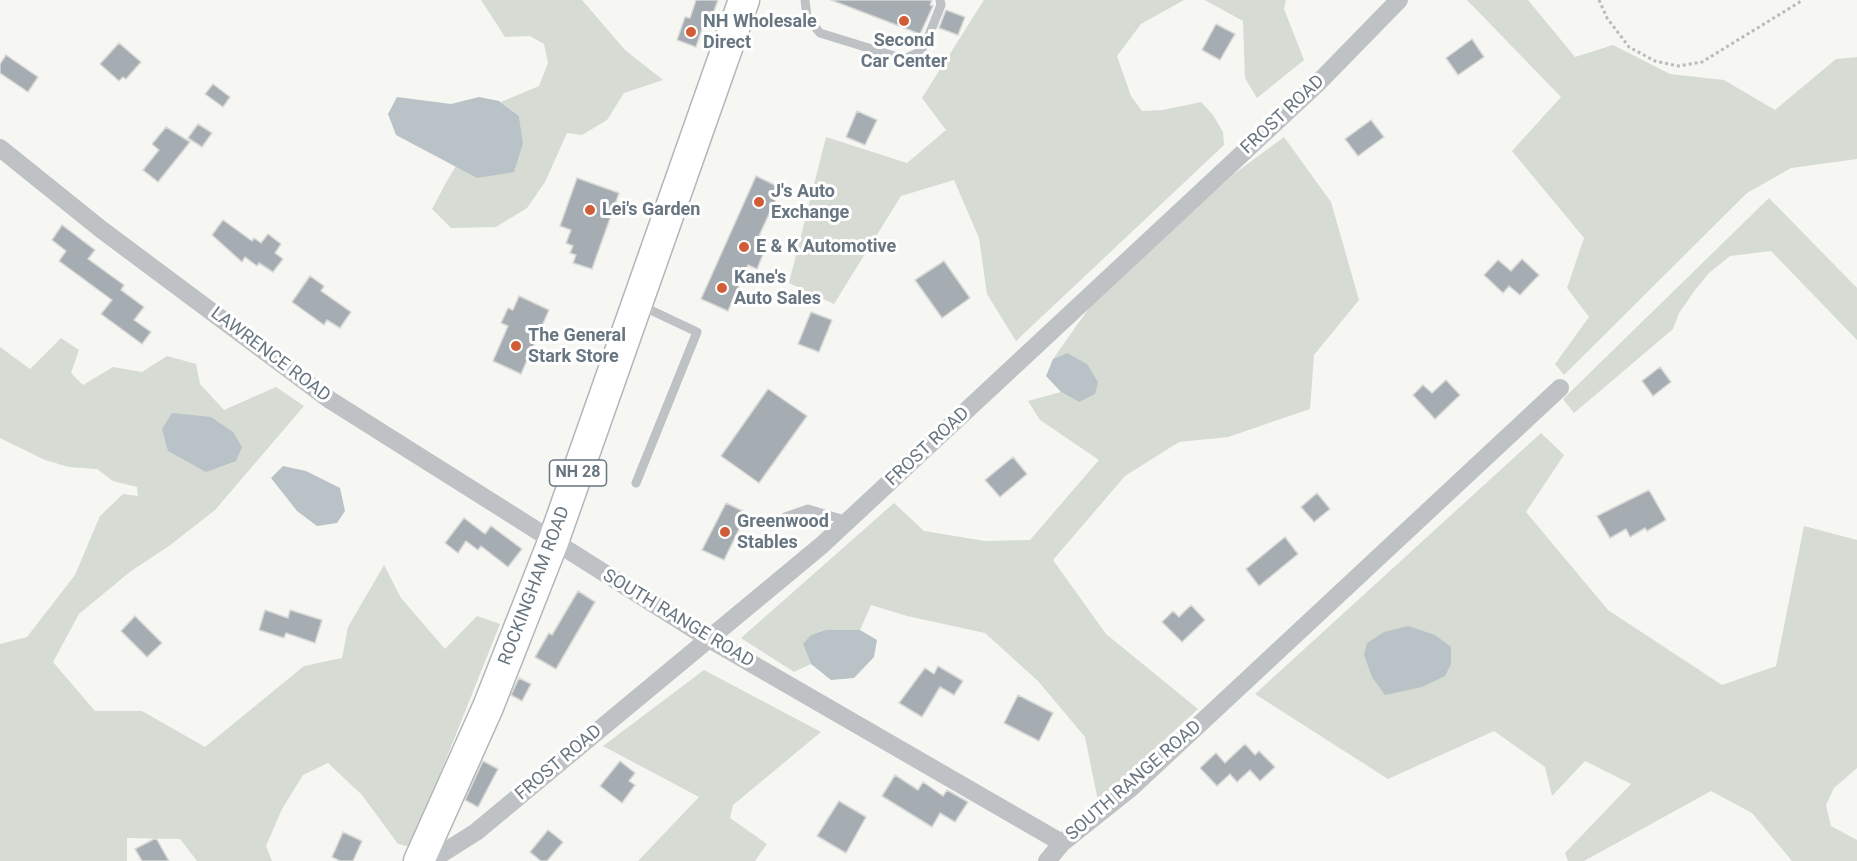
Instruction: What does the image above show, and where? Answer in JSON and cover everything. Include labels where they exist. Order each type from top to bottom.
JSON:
[{"type":"main road","name":"ROCKINGHAM ROAD","points":[[420,861],[488,707],[553,542],[744,0]]},
{"type":"street","name":"FROST ROAD","points":[[430,861],[476,832],[848,521],[1317,84],[1399,0]]},
{"type":"street","name":"LAWRENCE ROAD","points":[[0,148],[102,230],[330,400],[553,542]]},
{"type":"street","name":"SOUTH RANGE ROAD","points":[[553,542],[709,639],[1062,843],[1131,788],[1560,388]]},
{"type":"street","points":[[1047,861],[1062,843]]},
{"type":"lane","points":[[805,0],[807,17],[820,33],[904,59],[917,53],[925,45],[941,5],[940,0]]},
{"type":"lane","points":[[636,483],[697,332],[637,303]]},
{"type":"lane","points":[[785,517],[808,509],[848,521]]},
{"type":"path","points":[[1599,0],[1607,18],[1629,47],[1655,62],[1678,66],[1702,62],[1803,0]]},
{"type":"shaded area","points":[[481,0],[582,0],[625,50],[663,80],[624,93],[607,120],[582,135],[567,133],[545,182],[527,208],[496,227],[451,228],[432,209],[448,179],[456,166],[477,178],[523,143],[519,116],[501,102],[539,86],[548,63],[544,44],[530,36],[505,37]]},
{"type":"shaded area","points":[[984,0],[1184,0],[1141,24],[1117,56],[1131,96],[1142,111],[1163,110],[1201,102],[1213,115],[1223,132],[1224,145],[1016,341],[987,294],[979,238],[954,180],[901,196],[834,304],[789,283],[826,137],[907,163],[946,130],[922,98]]},
{"type":"shaded area","points":[[1205,0],[1286,0],[1284,9],[1304,60],[1257,98],[1245,78],[1243,21]]},
{"type":"shaded area","points":[[1467,0],[1528,0],[1575,57],[1613,45],[1670,74],[1724,80],[1775,110],[1836,59],[1857,57],[1857,159],[1791,168],[1747,193],[1564,375],[1555,364],[1589,317],[1567,288],[1584,238],[1512,151],[1561,97]]},
{"type":"shaded area","points":[[397,97],[451,104],[479,97],[499,101],[519,116],[523,143],[514,172],[477,178],[396,135],[388,114]]},
{"type":"shaded area","points":[[1284,137],[1331,202],[1359,300],[1314,355],[1310,409],[1228,437],[1179,442],[1125,476],[1053,560],[1106,634],[1198,709],[1098,801],[1085,737],[1038,681],[985,633],[907,616],[871,605],[860,630],[826,630],[803,644],[811,664],[794,672],[741,638],[894,503],[924,531],[985,541],[1030,540],[1099,460],[1040,420],[1028,401],[1061,392],[1079,402],[1067,353],[1053,359],[1094,301],[1234,174]]},
{"type":"shaded area","points":[[1769,198],[1857,288],[1857,340],[1771,251],[1730,256],[1709,273],[1695,290],[1679,313],[1673,329],[1574,413],[1563,399]]},
{"type":"shaded area","points":[[61,338],[79,350],[71,373],[83,385],[113,367],[142,372],[167,356],[196,364],[200,384],[224,410],[276,387],[304,406],[215,510],[169,546],[131,571],[79,614],[53,662],[95,711],[142,711],[205,747],[304,666],[342,658],[348,627],[384,565],[401,598],[445,649],[477,616],[500,624],[411,847],[398,844],[362,795],[328,763],[303,775],[282,809],[266,846],[272,861],[197,861],[180,839],[127,838],[127,861],[0,861],[0,644],[27,637],[75,575],[100,516],[123,494],[138,496],[137,487],[113,481],[97,469],[69,467],[45,460],[0,438],[0,347],[30,369]]},
{"type":"shaded area","points":[[1067,353],[1087,364],[1098,382],[1095,394],[1079,402],[1061,392],[1046,376],[1053,359]]},
{"type":"shaded area","points":[[172,413],[211,417],[233,432],[242,447],[236,461],[206,472],[168,451],[162,429]]},
{"type":"shaded area","points":[[1541,433],[1564,455],[1526,512],[1608,610],[1722,685],[1776,666],[1804,526],[1857,540],[1857,768],[1834,788],[1826,805],[1831,826],[1857,840],[1857,861],[1792,861],[1752,813],[1711,791],[1584,861],[1568,861],[1565,853],[1631,784],[1585,761],[1552,796],[1545,767],[1494,731],[1388,779],[1255,694]]},
{"type":"shaded area","points":[[283,466],[306,471],[340,488],[345,511],[337,523],[317,526],[297,511],[271,478]]},
{"type":"shaded area","points":[[1408,626],[1435,635],[1451,647],[1451,664],[1445,676],[1422,687],[1385,695],[1372,677],[1364,655],[1367,643],[1384,632]]},
{"type":"shaded area","points":[[826,630],[860,630],[877,640],[874,657],[854,678],[831,680],[811,664],[803,644],[811,635]]},
{"type":"shaded area","points":[[704,670],[821,732],[733,805],[730,818],[767,844],[755,861],[638,861],[699,797],[603,746]]},
{"type":"building","points":[[696,0],[718,0],[709,25],[704,23],[696,47],[677,40],[685,17],[690,18]]},
{"type":"building","name":"Second Car Center","points":[[831,0],[932,0],[930,5],[933,6],[920,34]]},
{"type":"building","points":[[946,10],[965,17],[958,35],[939,28]]},
{"type":"building","points":[[1216,24],[1235,34],[1220,60],[1202,50]]},
{"type":"building","points":[[1472,39],[1484,57],[1458,75],[1446,58]]},
{"type":"building","points":[[119,43],[141,62],[126,79],[123,77],[119,81],[100,64]]},
{"type":"building","points":[[6,55],[38,77],[28,92],[0,73],[0,64]]},
{"type":"building","points":[[213,84],[230,97],[223,107],[205,94]]},
{"type":"building","points":[[857,111],[877,120],[865,145],[846,137]]},
{"type":"building","points":[[1371,120],[1384,137],[1358,156],[1345,139]]},
{"type":"building","points":[[198,124],[212,133],[202,147],[188,138]]},
{"type":"building","points":[[166,127],[190,142],[158,182],[143,170],[159,150],[152,144]]},
{"type":"building","points":[[756,176],[781,188],[758,238],[768,242],[757,269],[748,265],[728,311],[701,299]]},
{"type":"building","name":"Lei's Garden","points":[[577,178],[619,193],[592,269],[573,263],[576,255],[570,253],[573,246],[566,243],[571,230],[560,226]]},
{"type":"building","points":[[223,220],[252,241],[254,238],[261,243],[268,234],[281,244],[275,253],[283,259],[273,272],[259,263],[257,266],[245,257],[242,262],[212,235]]},
{"type":"building","points":[[62,225],[95,250],[88,259],[124,285],[121,290],[144,307],[134,320],[151,332],[142,344],[101,314],[112,300],[59,261],[66,251],[52,240]]},
{"type":"building","points":[[1522,259],[1539,275],[1520,295],[1509,286],[1503,293],[1484,275],[1498,260],[1511,271]]},
{"type":"building","points":[[944,261],[970,298],[942,318],[915,280]]},
{"type":"building","points":[[310,276],[324,286],[321,291],[351,312],[340,328],[327,320],[324,325],[292,302]]},
{"type":"building","name":"The General Stark Store","points":[[519,296],[549,310],[521,374],[493,361],[508,326],[501,323],[508,308],[513,310]]},
{"type":"building","points":[[811,312],[832,320],[819,352],[798,344]]},
{"type":"building","points":[[1660,367],[1671,382],[1653,396],[1642,381]]},
{"type":"building","points":[[1446,380],[1460,395],[1435,419],[1413,395],[1423,385],[1432,393]]},
{"type":"building","points":[[768,389],[807,416],[759,483],[721,456]]},
{"type":"building","points":[[1013,457],[1027,474],[1000,497],[985,480]]},
{"type":"building","points":[[1649,490],[1666,520],[1647,531],[1645,528],[1630,537],[1626,529],[1610,538],[1597,516]]},
{"type":"building","points":[[1317,493],[1330,509],[1314,522],[1301,507]]},
{"type":"building","name":"Greenwood Stables","points":[[726,503],[747,513],[724,560],[702,550]]},
{"type":"building","points":[[464,518],[485,534],[491,526],[522,549],[508,567],[481,546],[478,550],[466,541],[458,553],[445,543]]},
{"type":"building","points":[[1285,537],[1298,554],[1259,586],[1246,569]]},
{"type":"building","points":[[578,591],[595,602],[556,669],[535,657],[549,633],[552,635]]},
{"type":"building","points":[[1191,605],[1205,620],[1182,642],[1162,622],[1173,611],[1179,617]]},
{"type":"building","points":[[265,610],[288,618],[290,610],[322,620],[315,643],[286,633],[284,638],[259,630]]},
{"type":"building","points":[[135,616],[162,643],[147,657],[121,631]]},
{"type":"building","points":[[938,666],[963,681],[954,695],[940,687],[922,717],[899,703],[925,668],[934,674]]},
{"type":"building","points":[[519,678],[531,684],[522,701],[511,695]]},
{"type":"building","points":[[1018,695],[1053,713],[1039,741],[1004,723]]},
{"type":"building","points":[[1245,744],[1255,755],[1259,751],[1275,767],[1260,781],[1250,770],[1237,782],[1230,774],[1217,786],[1200,768],[1216,753],[1225,763]]},
{"type":"building","points":[[483,761],[498,769],[478,807],[465,800]]},
{"type":"building","points":[[620,761],[635,773],[629,781],[635,785],[622,803],[600,786]]},
{"type":"building","points":[[895,775],[918,790],[923,782],[943,796],[947,790],[968,802],[955,822],[940,813],[932,827],[882,796]]},
{"type":"building","points":[[839,801],[866,817],[846,853],[817,836]]},
{"type":"building","points":[[548,830],[563,842],[547,861],[541,861],[530,852]]},
{"type":"building","points":[[343,832],[362,841],[353,861],[340,861],[332,857]]},
{"type":"building","points":[[156,838],[169,861],[142,861],[135,849]]},
{"type":"place","name":"Second Car Center","points":[[904,21]]},
{"type":"place","name":"NH Wholesale Direct","points":[[691,32]]},
{"type":"place","name":"J's Auto Exchange","points":[[759,202]]},
{"type":"place","name":"Lei's Garden","points":[[590,210]]},
{"type":"place","name":"E & K Automotive","points":[[744,247]]},
{"type":"place","name":"Kane's Auto Sales","points":[[722,288]]},
{"type":"place","name":"The General Stark Store","points":[[516,346]]},
{"type":"place","name":"Greenwood Stables","points":[[725,532]]}]
